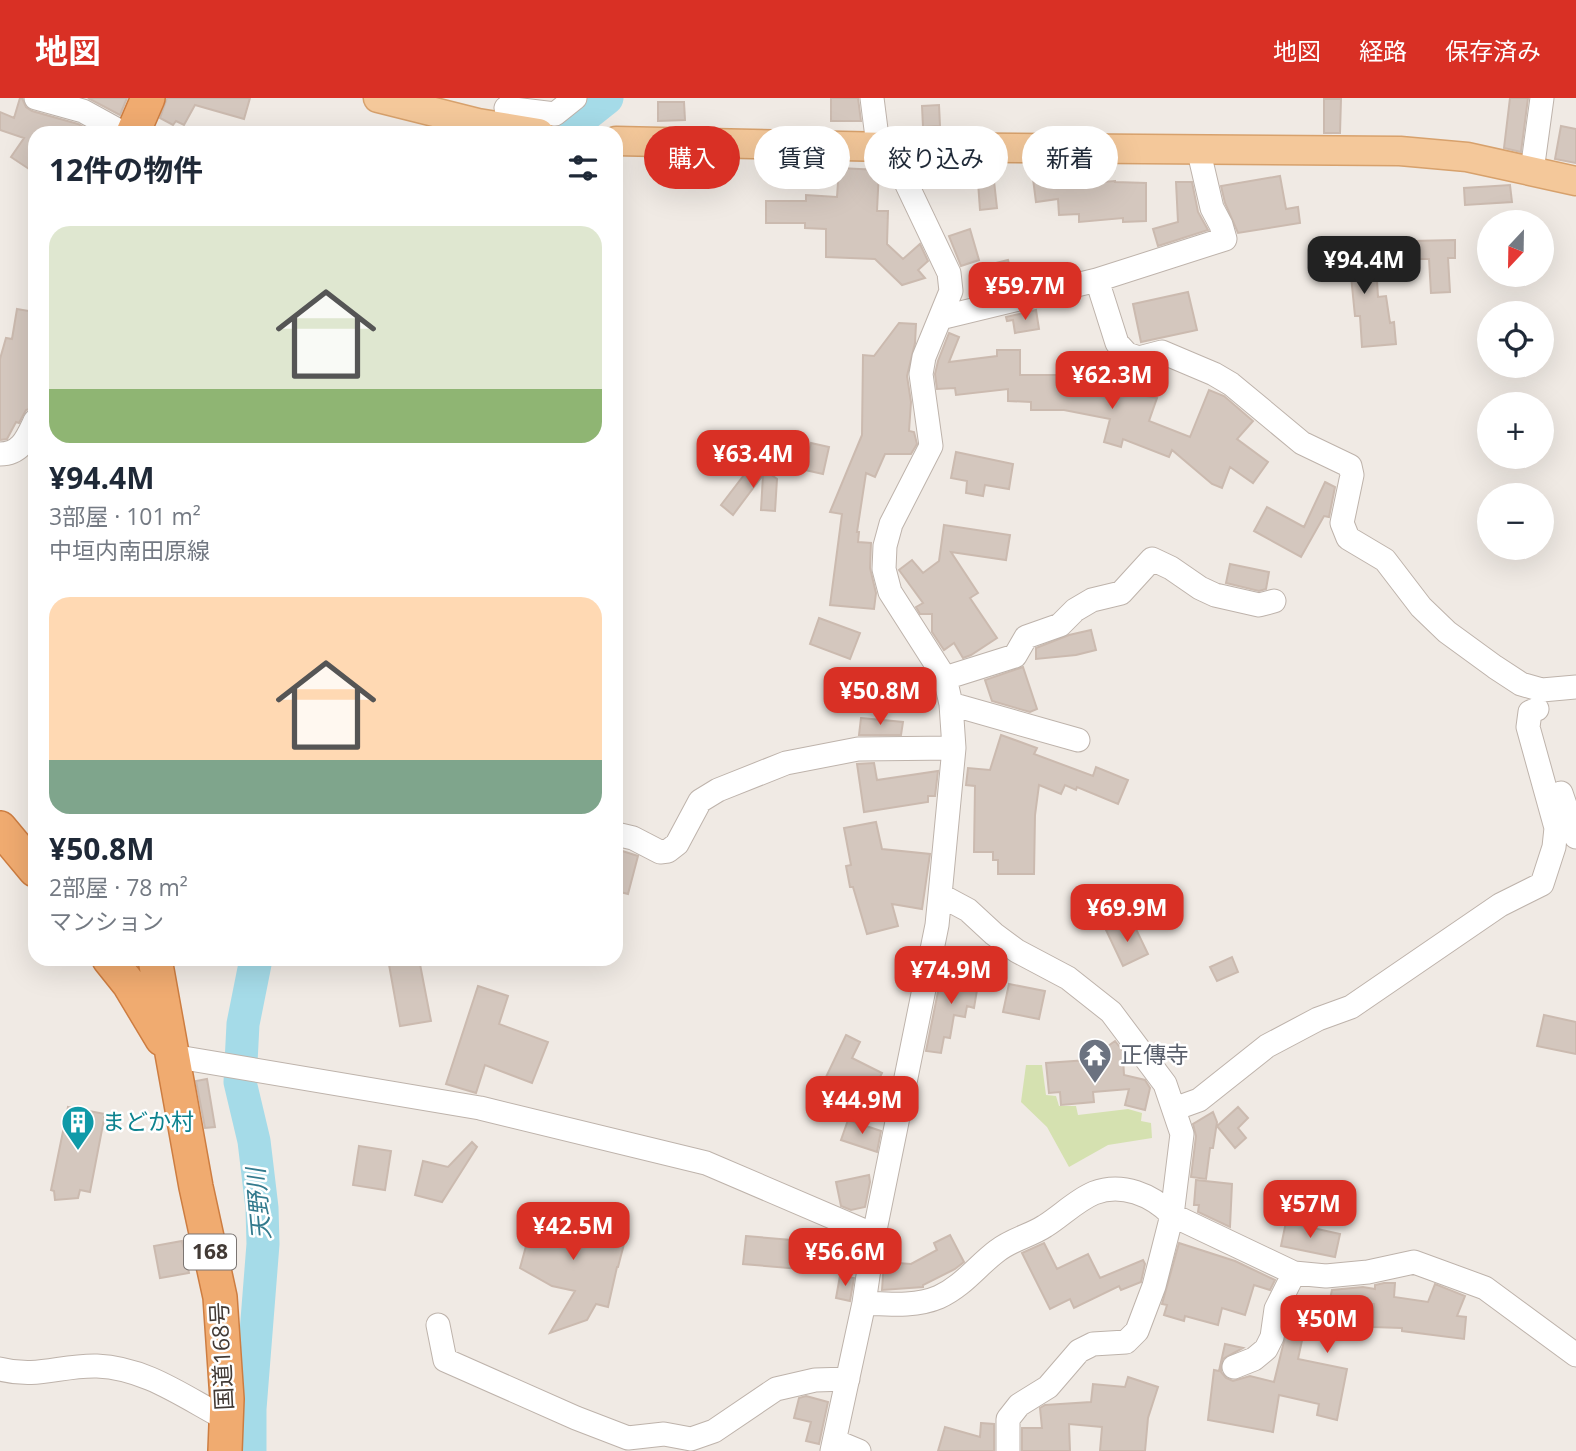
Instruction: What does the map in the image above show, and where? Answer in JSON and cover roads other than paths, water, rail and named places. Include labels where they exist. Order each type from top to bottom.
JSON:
[{"type":"highway","points":[[136,126],[148,98]]},
{"type":"highway","points":[[0,828],[28,862]]},
{"type":"highway","name":"国道168号","points":[[114,966],[129,984],[172,1056]]},
{"type":"highway","name":"国道168号","points":[[156,966],[196,1187],[220,1297],[227,1399],[225,1435]]},
{"type":"main road","points":[[378,98],[466,126]]},
{"type":"main road","points":[[496,126],[520,124]]},
{"type":"main road","points":[[623,141],[864,146]]},
{"type":"main road","points":[[1008,147],[1400,151],[1467,157],[1576,181]]},
{"type":"street","points":[[36,98],[83,111],[110,126]]},
{"type":"street","points":[[520,124],[555,114],[575,98]]},
{"type":"street","points":[[872,98],[878,126]]},
{"type":"street","points":[[1532,171],[1542,98]]},
{"type":"street","points":[[940,318],[1097,280],[1225,239],[1222,225],[1212,208],[1198,148]]},
{"type":"street","points":[[859,1451],[833,1446],[864,1303],[874,1235],[937,925],[954,748],[951,704],[945,678],[890,592],[884,569],[885,546],[891,524],[931,446],[921,374],[924,357],[951,291],[949,274],[905,189]]},
{"type":"street","points":[[1097,280],[1117,343],[1127,354],[1139,359],[1162,352],[1214,374],[1231,384],[1302,443],[1350,466],[1352,475],[1342,523],[1348,538],[1385,560],[1421,607],[1447,632],[1539,699],[1541,733],[1576,837]]},
{"type":"street","points":[[0,454],[19,449],[28,433]]},
{"type":"street","points":[[945,678],[1016,656],[1026,637],[1060,625],[1075,610],[1092,600],[1121,593],[1152,559],[1215,595],[1259,606],[1274,601]]},
{"type":"street","points":[[1174,1109],[1199,1100],[1267,1046],[1318,1019],[1351,1007],[1500,905],[1542,884],[1554,847],[1556,828],[1528,727],[1530,712],[1539,699],[1576,687]]},
{"type":"street","points":[[951,704],[1078,740]]},
{"type":"street","points":[[623,836],[660,852],[668,851],[677,844],[700,800],[786,763],[858,749],[954,748]]},
{"type":"street","points":[[940,895],[968,910],[1017,951],[1068,978],[1111,1012],[1165,1084],[1182,1134],[1172,1214],[1154,1286],[1137,1331],[1126,1342],[1093,1344],[1079,1351],[1048,1387],[1019,1405],[1008,1419],[1008,1451]]},
{"type":"street","points":[[172,1056],[480,1108],[706,1163],[874,1235]]},
{"type":"street","points":[[864,1303],[900,1305],[937,1298],[965,1282],[1010,1241],[1041,1228],[1093,1194],[1112,1188],[1135,1192],[1158,1202],[1172,1214],[1294,1273],[1326,1276],[1368,1272],[1414,1262],[1485,1288],[1576,1354]]},
{"type":"street","points":[[1234,1367],[1254,1359],[1266,1349],[1272,1337],[1276,1309],[1294,1273]]},
{"type":"street","points":[[438,1325],[445,1360],[628,1438],[664,1434],[691,1438],[715,1431],[776,1389],[816,1380],[848,1379]]},
{"type":"street","points":[[0,1369],[19,1374],[93,1366],[129,1370],[155,1380],[225,1435]]},
{"type":"waterway","name":"天野川","points":[[572,126],[607,98]]},
{"type":"waterway","name":"天野川","points":[[250,1451],[250,1409],[263,1244],[262,1208],[254,1141],[240,1082],[243,1024],[255,966]]},
{"type":"place","name":"正傳寺","points":[[1095,1085]]},
{"type":"place","name":"まどか村","points":[[78,1152]]}]
